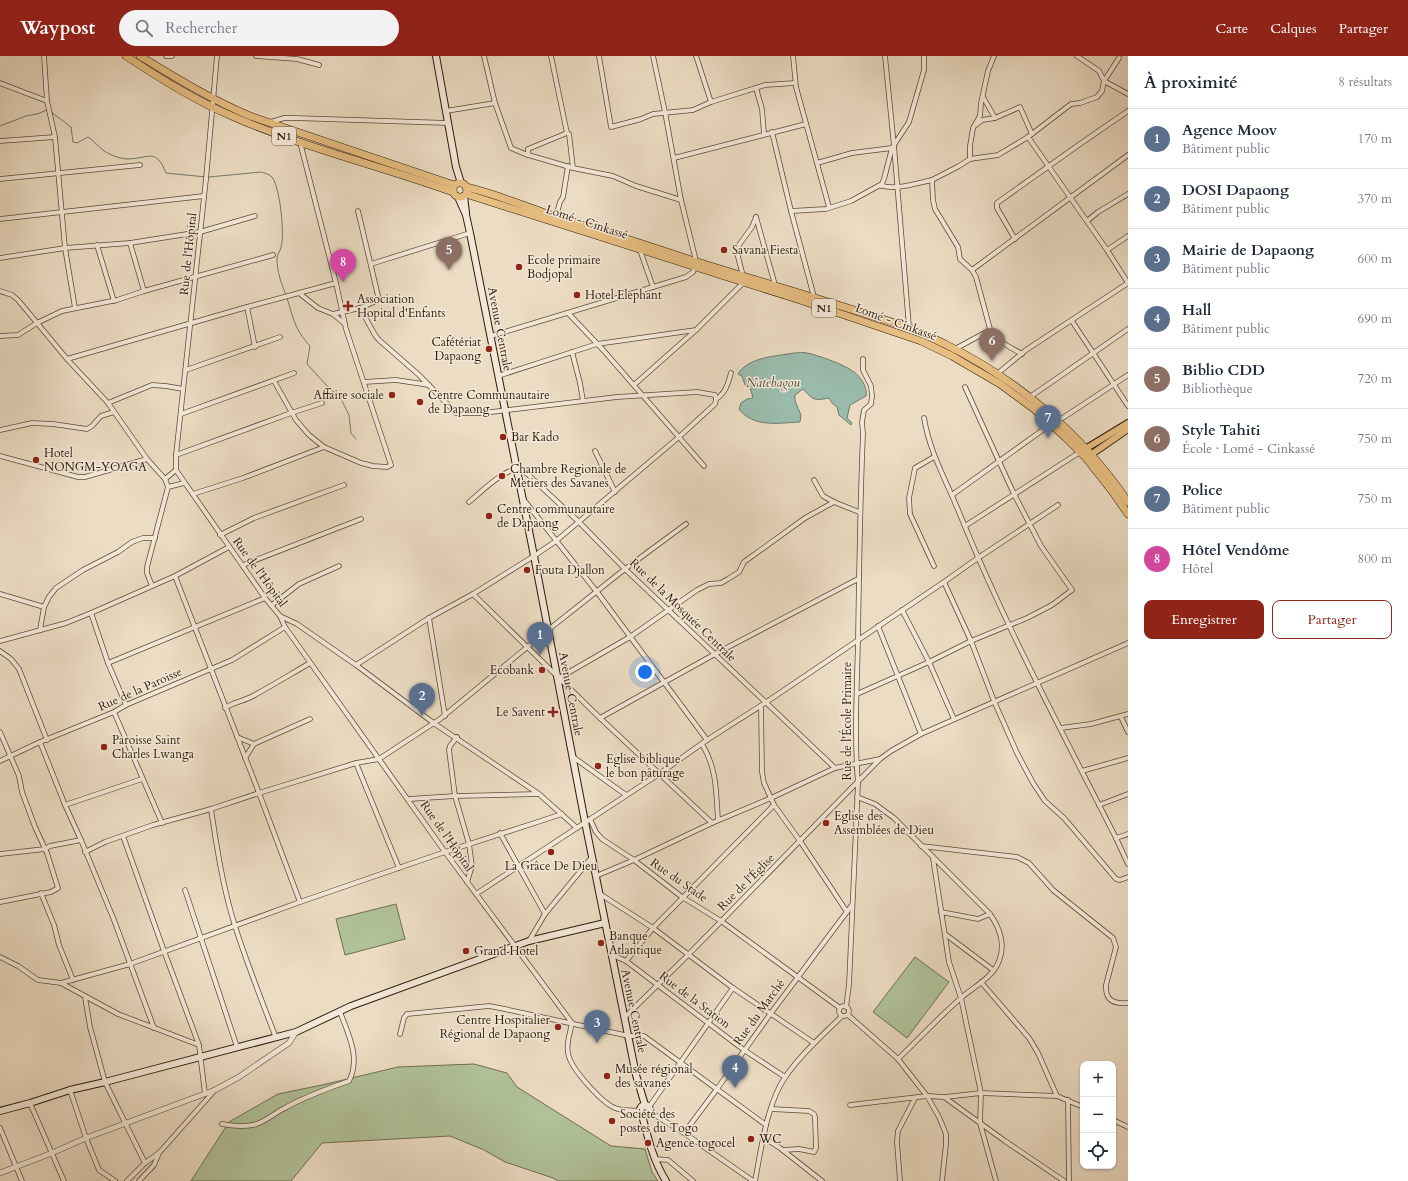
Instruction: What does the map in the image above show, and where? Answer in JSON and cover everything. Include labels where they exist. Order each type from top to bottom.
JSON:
[{"type":"highway","name":"N1","points":[[126,56],[177,88],[212,107],[256,126],[460,190]]},
{"type":"highway","name":"N1","points":[[140,56],[213,99],[233,109],[267,123],[460,190]]},
{"type":"highway","name":"Lomé - Cinkassé","points":[[460,190],[556,216],[573,225],[640,250],[695,264]]},
{"type":"highway","name":"Lomé - Cinkassé","points":[[460,190],[743,279],[921,341],[1000,384],[1055,423]]},
{"type":"highway","name":"Lomé - Cinkassé","points":[[743,279],[775,285],[909,327],[955,350],[996,374],[1030,397],[1086,453],[1128,502]]},
{"type":"highway","name":"Lomé - Cinkassé","points":[[1086,453],[1128,514]]},
{"type":"main road","name":"Avenue Centrale","points":[[436,56],[460,190],[470,233],[558,677],[572,757],[587,820],[599,893],[624,1017],[645,1110],[646,1133],[654,1160],[666,1181]]},
{"type":"main road","points":[[1086,453],[1128,423]]},
{"type":"main road","points":[[1086,453],[1128,429]]},
{"type":"main road","points":[[0,1111],[70,1090],[296,1032],[351,1006],[529,941],[605,923]]},
{"type":"street","points":[[44,56],[47,101],[55,137],[66,248],[75,308]]},
{"type":"street","points":[[166,56],[172,56]]},
{"type":"street","name":"Rue de l'Hôpital","points":[[217,56],[206,177],[176,455],[176,470],[220,535],[243,565],[265,598],[280,616],[285,627],[445,852],[514,947],[572,1023]]},
{"type":"street","points":[[256,56],[297,59],[319,65]]},
{"type":"street","points":[[484,56],[495,103],[512,148],[528,155],[570,167],[613,176],[636,186],[681,200]]},
{"type":"street","points":[[551,56],[566,133],[569,134],[570,167],[564,197],[560,202],[556,216]]},
{"type":"street","points":[[600,56],[611,127],[641,119],[653,114],[693,110],[711,102],[765,85],[795,82]]},
{"type":"street","points":[[490,336],[686,278],[693,272],[695,264],[653,56]]},
{"type":"street","points":[[696,56],[711,102]]},
{"type":"street","points":[[793,56],[796,88],[830,207]]},
{"type":"street","points":[[885,56],[909,327]]},
{"type":"street","points":[[881,186],[893,147],[909,122],[924,70],[924,56]]},
{"type":"street","points":[[970,159],[970,146],[973,128],[980,116],[981,103],[988,71],[994,56]]},
{"type":"street","points":[[1077,56],[1099,71],[1104,81],[1128,94]]},
{"type":"street","points":[[791,211],[824,209],[851,201],[864,193],[881,186],[910,185],[932,180],[970,159],[998,155],[1030,135],[1071,104],[1080,104],[1097,97],[1102,91],[1104,81],[1118,58]]},
{"type":"street","points":[[0,82],[47,101]]},
{"type":"street","points":[[1103,86],[1110,84]]},
{"type":"street","points":[[756,88],[762,109],[764,134]]},
{"type":"street","points":[[983,97],[995,118]]},
{"type":"street","points":[[446,111],[495,103]]},
{"type":"street","points":[[973,128],[982,120],[995,118],[1021,108],[1030,135],[1048,166],[1107,250],[1128,283],[1022,354],[996,374]]},
{"type":"street","points":[[1015,239],[997,208],[997,204],[1111,121],[1128,111]]},
{"type":"street","points":[[267,123],[284,118],[294,118],[448,123]]},
{"type":"street","points":[[674,158],[806,124]]},
{"type":"street","points":[[772,132],[814,298]]},
{"type":"street","points":[[528,155],[528,149],[566,133]]},
{"type":"street","points":[[0,141],[55,137]]},
{"type":"street","points":[[274,381],[291,413],[300,425],[324,448],[361,463],[387,467],[391,465],[345,324],[300,141]]},
{"type":"street","points":[[817,163],[852,153],[893,147]]},
{"type":"street","points":[[972,270],[1128,155]]},
{"type":"street","points":[[0,179],[140,165]]},
{"type":"street","points":[[932,180],[935,209],[958,247],[960,259],[972,270],[976,277],[990,330],[994,336],[1006,346],[1022,354]]},
{"type":"street","points":[[1087,221],[1098,212],[1128,194]]},
{"type":"street","points":[[0,219],[204,196]]},
{"type":"street","points":[[333,314],[360,308],[378,301],[379,299],[358,211]]},
{"type":"street","points":[[0,258],[66,248],[130,243],[200,232],[255,216]]},
{"type":"street","points":[[634,385],[696,330],[743,279],[736,249],[752,227],[756,217],[775,285]]},
{"type":"street","points":[[371,264],[470,233]]},
{"type":"street","points":[[1107,250],[1128,236]]},
{"type":"street","points":[[130,243],[144,291]]},
{"type":"street","points":[[97,245],[114,300]]},
{"type":"street","points":[[640,250],[653,287]]},
{"type":"street","points":[[0,336],[18,335],[37,323],[62,311],[114,300],[272,255]]},
{"type":"street","points":[[67,359],[133,339],[336,283]]},
{"type":"street","points":[[0,291],[12,295],[67,359],[108,403],[148,459],[165,479],[168,487],[147,567],[147,573],[152,586]]},
{"type":"street","points":[[299,293],[318,308],[333,314],[345,324]]},
{"type":"street","points":[[247,307],[255,347]]},
{"type":"street","points":[[360,308],[379,340],[429,384],[456,412],[483,413],[583,401],[698,392],[715,395],[716,399]]},
{"type":"street","points":[[568,312],[704,466]]},
{"type":"street","points":[[1072,320],[1092,353],[1128,406]]},
{"type":"street","points":[[1030,397],[1128,329]]},
{"type":"street","points":[[498,376],[597,344],[696,330]]},
{"type":"street","points":[[955,350],[990,330]]},
{"type":"street","points":[[186,370],[280,337]]},
{"type":"street","points":[[572,352],[583,401]]},
{"type":"street","name":"Rue de l'École Primaire","points":[[846,1007],[849,985],[858,783],[856,764],[856,694],[859,512],[863,434],[862,422],[864,410],[871,404],[872,396],[871,386],[863,370],[862,359]]},
{"type":"street","points":[[181,414],[294,373]]},
{"type":"street","points":[[356,665],[429,618],[473,594],[556,541],[679,437],[715,404],[716,399],[728,386],[731,373]]},
{"type":"street","points":[[952,495],[1055,423],[1128,375]]},
{"type":"street","points":[[364,382],[396,380],[429,384]]},
{"type":"street","points":[[108,403],[152,385],[166,386],[183,390]]},
{"type":"street","points":[[856,694],[929,662],[971,641],[1009,626],[1052,605],[1072,590],[1047,556],[1014,494],[965,387]]},
{"type":"street","points":[[176,455],[322,403]]},
{"type":"street","points":[[0,430],[32,423],[53,424],[86,429],[92,426],[101,416],[114,412]]},
{"type":"street","points":[[924,418],[927,437],[934,457],[1009,626],[1128,864]]},
{"type":"street","points":[[193,494],[243,478],[324,448]]},
{"type":"street","points":[[595,451],[615,492]]},
{"type":"street","points":[[965,526],[1014,494],[1086,453]]},
{"type":"street","points":[[0,456],[78,477],[148,459]]},
{"type":"street","points":[[934,457],[915,468],[909,498],[910,514],[934,566]]},
{"type":"street","points":[[469,502],[502,476],[516,468]]},
{"type":"street","name":"Rue de la Mosquée Centrale","points":[[516,468],[521,468],[579,522],[625,569],[669,609],[765,703],[835,768]]},
{"type":"street","points":[[165,479],[176,470]]},
{"type":"street","points":[[814,480],[822,495],[834,502],[859,512]]},
{"type":"street","points":[[168,487],[184,483]]},
{"type":"street","points":[[220,535],[254,518],[344,485]]},
{"type":"street","points":[[522,499],[597,592],[707,740]]},
{"type":"street","points":[[558,677],[630,637],[700,589],[709,584],[722,584],[739,572],[744,562],[805,518],[834,502]]},
{"type":"street","points":[[476,894],[659,774],[707,740],[761,706],[1058,505]]},
{"type":"street","points":[[243,565],[361,519]]},
{"type":"street","points":[[85,852],[106,842],[162,823],[211,810],[259,793],[356,763],[379,759],[435,724],[548,630],[625,569],[686,524]]},
{"type":"street","points":[[40,630],[44,607],[52,592],[83,570],[118,552],[132,542],[143,538],[155,538]]},
{"type":"street","points":[[0,641],[66,623],[91,613],[175,576],[229,547]]},
{"type":"street","points":[[272,605],[299,584],[339,566]]},
{"type":"street","points":[[175,576],[300,902]]},
{"type":"street","points":[[600,718],[663,682],[858,579]]},
{"type":"street","points":[[944,582],[971,641],[994,701],[1019,758],[1033,783],[1045,801],[1064,818],[1116,879],[1120,880],[1128,878]]},
{"type":"street","points":[[0,594],[44,607]]},
{"type":"street","points":[[473,594],[600,718],[712,823]]},
{"type":"street","points":[[108,662],[265,598]]},
{"type":"street","points":[[902,610],[929,662],[954,719]]},
{"type":"street","points":[[91,613],[108,662],[126,705]]},
{"type":"street","points":[[280,616],[297,624],[356,665],[435,724],[457,737],[538,794],[577,828]]},
{"type":"street","points":[[429,618],[445,716]]},
{"type":"street","points":[[878,626],[921,734]]},
{"type":"street","name":"Rue de la Paroisse","points":[[0,761],[40,742],[114,712],[126,705],[235,658],[285,627]]},
{"type":"street","points":[[596,876],[835,768],[880,759],[921,734],[1128,643]]},
{"type":"street","points":[[0,651],[11,659],[19,669],[47,740]]},
{"type":"street","points":[[225,708],[232,703],[251,697],[310,662]]},
{"type":"street","points":[[761,706],[762,772],[764,783],[774,805],[847,912]]},
{"type":"street","points":[[114,712],[162,823]]},
{"type":"street","points":[[1061,728],[1091,724],[1128,714]]},
{"type":"street","points":[[1121,717],[1128,732]]},
{"type":"street","points":[[245,758],[254,744],[310,719]]},
{"type":"street","points":[[0,732],[19,776],[22,792],[45,849],[58,888],[52,892],[0,902]]},
{"type":"street","points":[[237,737],[254,744]]},
{"type":"street","points":[[457,737],[450,746],[449,750],[455,796],[469,844],[472,866],[467,882]]},
{"type":"street","points":[[40,742],[65,806],[81,840],[114,920],[154,1028]]},
{"type":"street","points":[[702,744],[709,755],[713,769],[718,820]]},
{"type":"street","points":[[572,757],[626,795]]},
{"type":"street","points":[[1082,771],[1128,758]]},
{"type":"street","name":"Rue de l'Église","points":[[624,1017],[658,986],[880,759]]},
{"type":"street","points":[[356,763],[399,868]]},
{"type":"street","points":[[65,806],[142,779]]},
{"type":"street","points":[[409,800],[455,796],[538,794]]},
{"type":"street","points":[[1099,805],[1128,794]]},
{"type":"street","points":[[857,797],[875,804],[888,813],[933,857],[990,914],[999,928],[1001,938],[1001,957],[996,967],[981,982],[961,998],[898,1059]]},
{"type":"street","points":[[626,961],[653,928],[682,897],[774,805]]},
{"type":"street","points":[[211,810],[225,888],[235,926],[276,1038]]},
{"type":"street","points":[[0,957],[18,966],[38,980],[61,983],[74,980],[130,964],[300,902],[500,833],[562,814]]},
{"type":"street","name":"Rue du Stade","points":[[587,820],[599,836],[634,860],[682,897],[721,921],[840,1008]]},
{"type":"street","points":[[500,833],[545,914]]},
{"type":"street","points":[[1116,838],[1128,834]]},
{"type":"street","points":[[123,836],[199,1045],[204,1094]]},
{"type":"street","points":[[0,854],[45,849],[50,846],[81,840]]},
{"type":"street","points":[[921,846],[1017,857],[1029,863],[1054,890],[1113,938],[1116,947],[1105,992],[1107,997],[1114,1002],[1128,1003]]},
{"type":"street","points":[[529,941],[545,914],[592,857]]},
{"type":"street","points":[[933,857],[949,962],[961,998],[981,1093],[980,1123],[996,1181]]},
{"type":"street","points":[[186,890],[237,1047]]},
{"type":"street","points":[[41,893],[54,925],[59,945],[74,980]]},
{"type":"street","points":[[599,893],[653,928],[733,988],[814,1043]]},
{"type":"street","name":"Rue du Marché","points":[[684,1133],[852,904]]},
{"type":"street","points":[[941,912],[978,918],[982,918],[990,914]]},
{"type":"street","points":[[945,934],[993,970]]},
{"type":"street","name":"Rue de la Station","points":[[612,954],[626,961],[744,1050],[785,1077]]},
{"type":"street","points":[[981,982],[1029,1038],[1038,1053],[1057,1096]]},
{"type":"street","points":[[61,983],[118,1014],[199,1045]]},
{"type":"street","points":[[645,1110],[733,988]]},
{"type":"street","points":[[85,997],[90,1028],[105,1082],[145,1163]]},
{"type":"street","points":[[400,1034],[404,1018],[407,1014],[489,1006],[629,1036],[641,1035],[647,1037],[766,1126]]},
{"type":"street","points":[[842,1016],[839,1013],[840,1008],[846,1007],[849,1010],[848,1015]]},
{"type":"street","points":[[222,1124],[240,1127],[254,1125],[315,1092],[349,1081],[353,1073],[353,1049],[340,1012]]},
{"type":"street","points":[[848,1015],[898,1059],[927,1096],[939,1117],[946,1134],[942,1181]]},
{"type":"street","points":[[572,1023],[567,1046],[568,1054],[571,1062],[598,1096],[617,1109],[645,1110],[684,1133],[754,1181],[766,1126],[785,1077],[814,1043],[842,1016],[848,1015]]},
{"type":"street","points":[[0,1173],[86,1138],[216,1090],[248,1072],[280,1050],[289,1043],[296,1032]]},
{"type":"street","points":[[70,1090],[86,1138],[99,1170],[115,1181]]},
{"type":"street","points":[[127,1181],[145,1163],[159,1153],[216,1090]]},
{"type":"street","points":[[850,1105],[927,1096],[944,1097],[981,1093],[1057,1096],[1080,1106]]},
{"type":"street","points":[[944,1097],[1064,1181]]},
{"type":"street","points":[[900,1181],[898,1135],[915,1098]]},
{"type":"street","points":[[1068,1100],[1069,1181]]},
{"type":"street","points":[[30,1103],[64,1181]]},
{"type":"street","points":[[772,1109],[810,1111],[815,1117],[815,1150],[812,1152],[799,1149],[783,1150]]},
{"type":"street","points":[[1116,1121],[1128,1127]]},
{"type":"street","points":[[0,1128],[22,1181]]},
{"type":"street","points":[[764,1137],[822,1181]]},
{"type":"street","points":[[139,1181],[154,1165],[159,1153]]},
{"type":"street","points":[[654,1160],[668,1160],[693,1181]]},
{"type":"shaded area","points":[[396,904],[405,939],[345,955],[336,919]]},
{"type":"shaded area","points":[[915,957],[949,982],[907,1038],[873,1012]]},
{"type":"shaded area","points":[[474,1064],[507,1073],[517,1087],[611,1146],[645,1149],[652,1172],[658,1181],[558,1181],[505,1162],[484,1150],[450,1136],[322,1143],[291,1181],[191,1181],[229,1122],[278,1094],[398,1067]]},
{"type":"water","name":"Natebagou","points":[[794,353],[807,353],[830,360],[854,372],[860,378],[866,389],[866,396],[850,405],[847,418],[852,423],[851,425],[839,415],[837,407],[829,398],[814,399],[803,389],[795,395],[795,401],[801,415],[800,422],[759,422],[745,415],[739,409],[741,403],[747,399],[753,398],[750,387],[745,385],[742,376],[738,374],[743,368],[763,358]]},
{"type":"waterway","points":[[0,126],[47,110]]},
{"type":"waterway","points":[[51,112],[71,127],[73,142],[77,143],[88,137],[104,151],[117,157],[128,159],[152,156],[159,160],[166,173],[206,177]]},
{"type":"waterway","points":[[209,177],[261,172],[272,177],[277,190],[282,222],[281,249],[277,257],[278,268],[286,295]]},
{"type":"waterway","points":[[287,298],[298,329],[310,346],[307,364],[328,387],[340,397],[349,415],[351,433],[356,439]]},
{"type":"place","name":"Savana Fiesta","points":[[724,250]]},
{"type":"place","name":"Ecole primaire Bodjopal","points":[[519,267]]},
{"type":"place","name":"Biblio CDD","points":[[449,270]]},
{"type":"place","name":"Hôtel Vendôme","points":[[343,282]]},
{"type":"place","name":"Hotel Elephant","points":[[577,295]]},
{"type":"place","name":"Association Hopital d'Enfants","points":[[348,306]]},
{"type":"place","name":"Cafétériat Dapaong","points":[[489,349]]},
{"type":"place","name":"Style Tahiti","points":[[992,361]]},
{"type":"place","name":"Affaire sociale","points":[[392,395]]},
{"type":"place","name":"Centre Communautaire de Dapaong","points":[[420,402]]},
{"type":"place","name":"Bar Kado","points":[[503,437]]},
{"type":"place","name":"Police","points":[[1048,438]]},
{"type":"place","name":"Hotel NONGM-YOAGA","points":[[36,460]]},
{"type":"place","name":"Chambre Regionale de Metiers des Savanes","points":[[502,476]]},
{"type":"place","name":"Centre communautaire de Dapaong","points":[[489,516]]},
{"type":"place","name":"Fouta Djallon","points":[[527,570]]},
{"type":"place","name":"Agence Moov","points":[[540,655]]},
{"type":"place","name":"Ecobank","points":[[542,670]]},
{"type":"place","name":"Le Savent","points":[[553,712]]},
{"type":"place","name":"DOSI Dapaong","points":[[422,716]]},
{"type":"place","name":"Paroisse Saint Charles Lwanga","points":[[104,747]]},
{"type":"place","name":"Eglise biblique le bon pâturage","points":[[598,766]]},
{"type":"place","name":"Eglise des Assemblées de Dieu","points":[[826,823]]},
{"type":"place","name":"La Grâce De Dieu","points":[[551,852]]},
{"type":"place","name":"Banque Atlantique","points":[[601,943]]},
{"type":"place","name":"Grand Hotel","points":[[466,951]]},
{"type":"place","name":"Centre Hospitalier Régional de Dapaong","points":[[558,1027]]},
{"type":"place","name":"Mairie de Dapaong","points":[[597,1043]]},
{"type":"place","name":"Musée régional des savanes","points":[[607,1076]]},
{"type":"place","name":"Hall","points":[[735,1088]]},
{"type":"place","name":"Société des postes du Togo","points":[[612,1121]]},
{"type":"place","name":"WC","points":[[751,1139]]},
{"type":"place","name":"Agence togocel","points":[[648,1143]]}]
